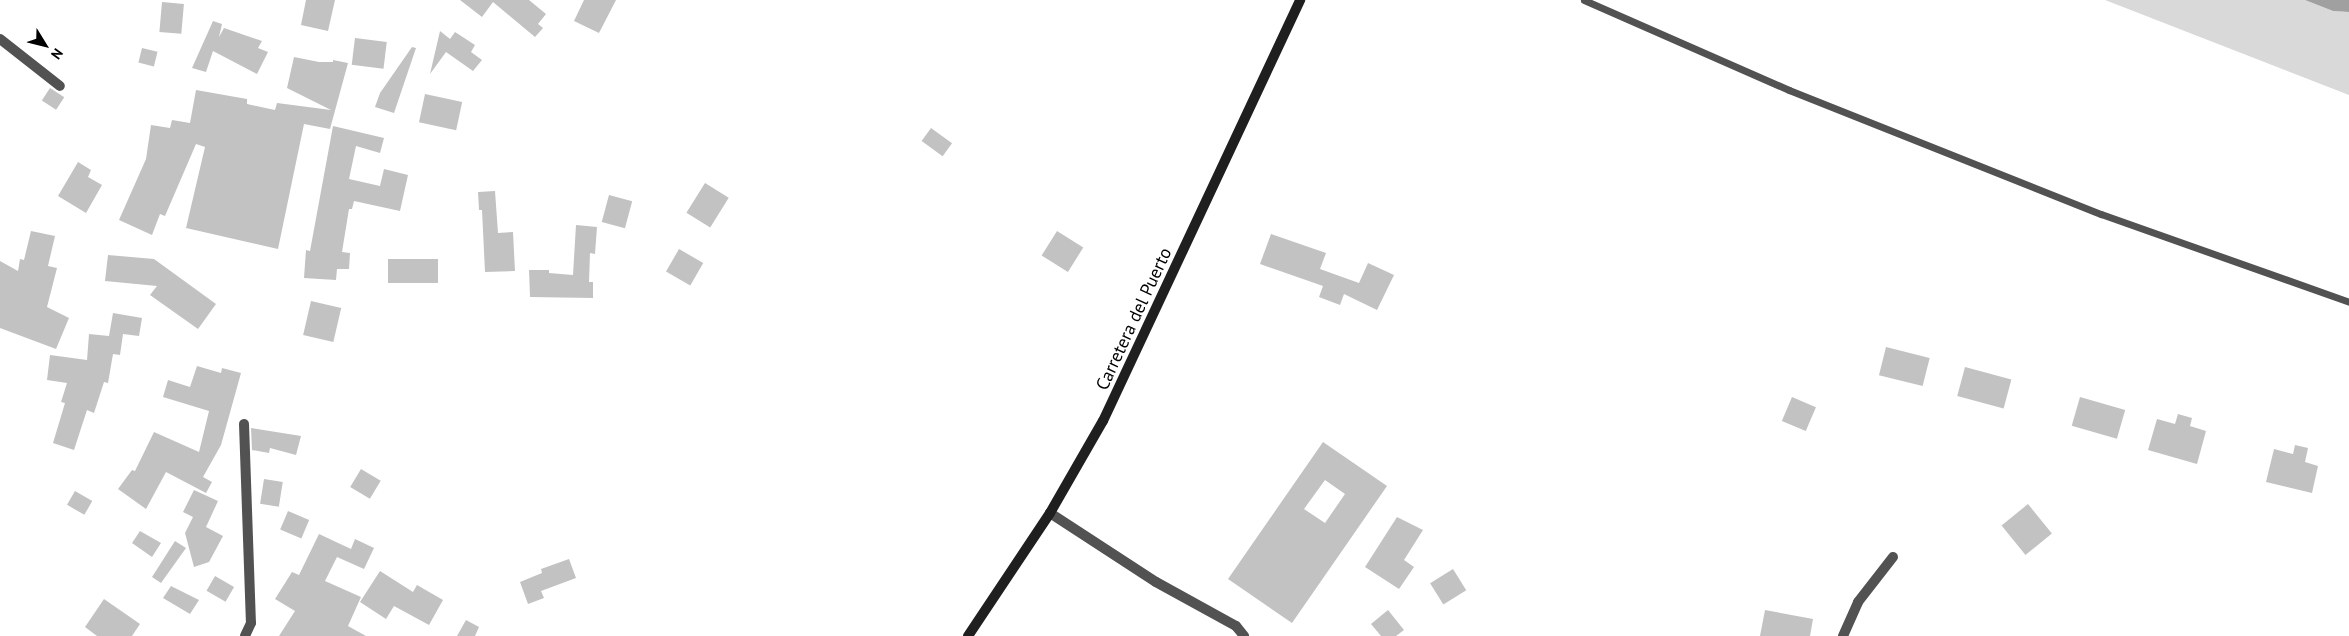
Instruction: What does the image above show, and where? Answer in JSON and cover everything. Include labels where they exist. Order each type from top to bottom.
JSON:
[{"type":"main road","name":"Carretera del Puerto","points":[[968,636],[1050,513],[1103,421],[1300,0]]},
{"type":"street","points":[[0,40],[60,86]]},
{"type":"street","points":[[244,424],[251,623],[245,636]]},
{"type":"street","points":[[1050,513],[1156,582],[1236,626],[1244,636]]},
{"type":"street","points":[[1843,636],[1858,602],[1893,557]]},
{"type":"lane","points":[[1584,0],[1789,90],[2092,211],[2349,302]]},
{"type":"shaded area","points":[[2105,0],[2305,0],[2333,11],[2349,12],[2349,95]]},
{"type":"shaded area","points":[[2305,0],[2349,0],[2349,12],[2333,11]]},
{"type":"building","points":[[306,0],[335,0],[328,31],[301,25]]},
{"type":"building","points":[[460,0],[529,0],[546,14],[538,24],[543,28],[535,37],[493,2],[482,17]]},
{"type":"building","points":[[584,0],[616,0],[599,33],[574,21]]},
{"type":"building","points":[[162,2],[184,4],[181,34],[159,32]]},
{"type":"building","points":[[213,21],[222,24],[219,37],[224,28],[262,41],[258,48],[268,52],[257,74],[213,51],[206,72],[192,68]]},
{"type":"building","points":[[440,31],[450,39],[455,32],[475,45],[471,52],[482,60],[473,71],[446,52],[430,74]]},
{"type":"building","points":[[355,38],[387,42],[383,69],[352,65]]},
{"type":"building","points":[[412,47],[416,48],[394,113],[375,107],[380,93]]},
{"type":"building","points":[[142,48],[158,52],[154,66],[138,63]]},
{"type":"building","points":[[294,57],[319,62],[333,62],[333,60],[348,63],[330,129],[304,124],[278,249],[186,228],[205,147],[196,144],[165,216],[160,214],[152,235],[119,220],[146,159],[151,125],[170,128],[172,120],[190,123],[196,90],[247,99],[247,104],[275,110],[277,103],[331,110],[287,88]]},
{"type":"building","points":[[50,88],[64,97],[56,110],[42,101]]},
{"type":"building","points":[[425,94],[462,102],[456,130],[419,122]]},
{"type":"building","points":[[333,126],[384,138],[380,153],[356,146],[349,179],[380,186],[384,169],[408,175],[400,211],[354,201],[352,209],[349,209],[342,252],[350,253],[349,269],[337,269],[336,280],[304,278],[306,250],[310,251]]},
{"type":"building","points":[[931,128],[952,143],[943,156],[922,141]]},
{"type":"building","points":[[78,162],[91,170],[88,177],[102,185],[86,213],[58,196]]},
{"type":"building","points":[[705,183],[729,198],[710,228],[686,213]]},
{"type":"building","points":[[495,191],[498,233],[513,232],[515,271],[485,272],[482,210],[479,210],[478,192]]},
{"type":"building","points":[[609,195],[632,201],[625,228],[602,222]]},
{"type":"building","points":[[576,225],[597,227],[595,254],[590,253],[589,282],[593,282],[593,298],[530,297],[529,270],[549,270],[549,273],[573,275]]},
{"type":"building","points":[[31,231],[55,236],[48,266],[57,268],[47,307],[69,318],[56,349],[0,328],[0,261],[18,271],[20,259],[24,260]]},
{"type":"building","points":[[1057,231],[1083,247],[1068,272],[1042,256]]},
{"type":"building","points":[[1271,234],[1326,253],[1320,269],[1359,283],[1368,263],[1394,275],[1377,310],[1344,294],[1340,305],[1319,297],[1323,286],[1260,264]]},
{"type":"building","points":[[679,249],[703,263],[690,286],[666,272]]},
{"type":"building","points":[[108,255],[154,259],[216,304],[198,329],[150,295],[157,286],[105,281]]},
{"type":"building","points":[[388,259],[438,259],[438,283],[388,283]]},
{"type":"building","points":[[311,301],[341,308],[333,342],[303,335]]},
{"type":"building","points":[[113,313],[142,318],[139,336],[123,334],[120,355],[113,354],[108,383],[104,382],[94,413],[87,410],[74,450],[53,443],[65,403],[61,402],[67,383],[47,380],[50,355],[87,360],[89,334],[109,336]]},
{"type":"building","points":[[1886,347],[1930,358],[1923,386],[1879,375]]},
{"type":"building","points":[[197,366],[221,373],[222,368],[241,373],[221,445],[203,477],[212,482],[206,493],[166,472],[146,509],[118,489],[132,470],[135,471],[154,432],[199,452],[209,411],[163,397],[168,380],[190,387]]},
{"type":"building","points":[[1965,367],[2011,379],[2004,408],[1957,396]]},
{"type":"building","points":[[1792,397],[1816,407],[1806,431],[1782,421]]},
{"type":"building","points":[[2080,397],[2125,410],[2117,439],[2072,426]]},
{"type":"building","points":[[2178,414],[2192,418],[2190,426],[2206,431],[2197,464],[2148,450],[2157,419],[2175,424]]},
{"type":"building","points":[[251,428],[301,436],[296,455],[270,448],[269,453],[252,450]]},
{"type":"building","points":[[1323,442],[1387,486],[1292,623],[1228,579]],"holes":[[[1325,480],[1345,494],[1325,523],[1304,509]]]},
{"type":"building","points":[[2295,445],[2308,448],[2305,462],[2318,466],[2312,493],[2266,482],[2274,449],[2293,454]]},
{"type":"building","points":[[361,469],[381,481],[370,499],[350,487]]},
{"type":"building","points":[[264,479],[283,482],[279,507],[260,504]]},
{"type":"building","points":[[194,490],[218,501],[206,527],[223,536],[209,562],[194,567],[185,533],[193,517],[183,512]]},
{"type":"building","points":[[75,491],[92,501],[84,515],[67,505]]},
{"type":"building","points":[[2028,504],[2052,534],[2025,555],[2002,525]]},
{"type":"building","points":[[288,511],[309,520],[301,538],[280,529]]},
{"type":"building","points":[[1397,517],[1423,530],[1404,560],[1414,567],[1399,589],[1365,567]]},
{"type":"building","points":[[140,531],[161,543],[152,557],[132,543]]},
{"type":"building","points":[[319,534],[351,549],[355,539],[374,548],[364,569],[337,557],[325,581],[361,597],[348,626],[366,636],[279,636],[295,611],[275,599],[292,572],[299,575]]},
{"type":"building","points":[[175,541],[186,548],[161,583],[152,577]]},
{"type":"building","points":[[569,559],[576,578],[541,591],[544,598],[528,604],[520,582],[542,573],[541,569]]},
{"type":"building","points":[[1453,569],[1466,590],[1443,605],[1430,583]]},
{"type":"building","points":[[380,571],[413,592],[417,585],[443,600],[429,625],[394,606],[386,619],[360,602]]},
{"type":"building","points":[[215,576],[234,587],[226,602],[206,591]]},
{"type":"building","points":[[171,586],[199,600],[190,614],[163,598]]},
{"type":"building","points":[[104,599],[140,624],[132,636],[97,636],[85,627]]},
{"type":"building","points":[[1388,610],[1404,630],[1396,636],[1381,636],[1371,624]]},
{"type":"building","points":[[1765,610],[1813,619],[1810,636],[1760,636]]},
{"type":"building","points":[[466,620],[479,627],[475,636],[457,636]]}]
